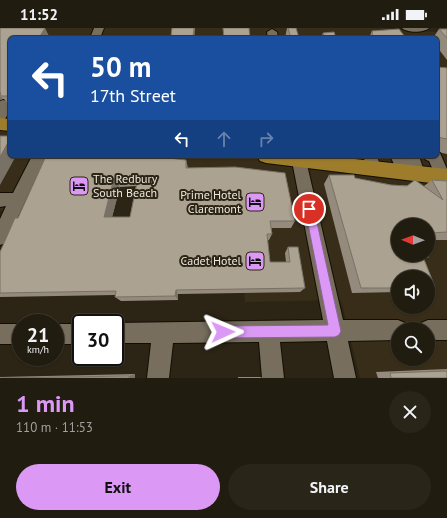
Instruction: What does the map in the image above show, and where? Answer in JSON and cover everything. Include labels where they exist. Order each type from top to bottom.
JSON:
[{"type":"main road","points":[[298,158],[408,165],[445,177]]},
{"type":"street","points":[[406,28],[424,28]]},
{"type":"street","points":[[0,237],[38,158]]},
{"type":"street","points":[[298,158],[344,378]]},
{"type":"street","points":[[436,158],[445,177]]},
{"type":"street","points":[[0,200],[18,199]]},
{"type":"street","points":[[124,333],[391,330]]},
{"type":"street","points":[[269,332],[273,378]]},
{"type":"street","points":[[158,378],[163,333]]},
{"type":"street","points":[[0,334],[12,334]]},
{"type":"shaded area","points":[[0,28],[382,28],[447,33],[447,378],[360,378],[341,300],[245,302],[240,223],[149,158],[439,158],[439,36],[8,36],[8,158],[101,158],[24,223],[0,210]]},
{"type":"building","points":[[0,28],[45,28],[40,36],[8,36],[8,96],[1,96]]},
{"type":"building","points":[[172,28],[194,28],[193,36],[171,36]]},
{"type":"building","points":[[223,28],[249,28],[250,36],[224,36]]},
{"type":"building","points":[[288,28],[296,28],[298,36],[290,36]]},
{"type":"building","points":[[399,29],[404,36],[373,36],[372,31]]},
{"type":"building","points":[[439,29],[447,29],[447,38]]},
{"type":"building","points":[[334,32],[335,36],[324,36],[323,33]]},
{"type":"building","points":[[439,67],[447,68],[447,139],[439,137]]},
{"type":"building","points":[[0,136],[8,136],[8,143],[0,157]]},
{"type":"building","points":[[45,158],[168,158],[186,160],[186,168],[235,167],[285,173],[295,221],[270,221],[272,234],[267,234],[270,262],[290,262],[288,247],[298,247],[305,288],[176,290],[175,296],[115,297],[116,291],[0,293],[0,252],[15,218],[18,218]],"holes":[[[114,178],[138,178],[130,217],[104,217]]]},
{"type":"building","points":[[329,175],[354,175],[355,178],[391,185],[407,186],[415,180],[443,200],[432,180],[447,181],[447,232],[435,233],[435,218],[391,218],[391,262],[425,262],[428,270],[391,270],[391,288],[361,288]]},
{"type":"building","points":[[447,371],[447,378],[391,378],[390,373]]},
{"type":"building","points":[[129,376],[129,378],[1,378]]},
{"type":"place","name":"The Redbury South Beach","points":[[79,186]]},
{"type":"place","name":"Prime Hotel Claremont","points":[[255,202]]},
{"type":"place","name":"Cadet Hotel","points":[[255,261]]},
{"type":"route","points":[[223,332],[335,331],[309,209]]}]
